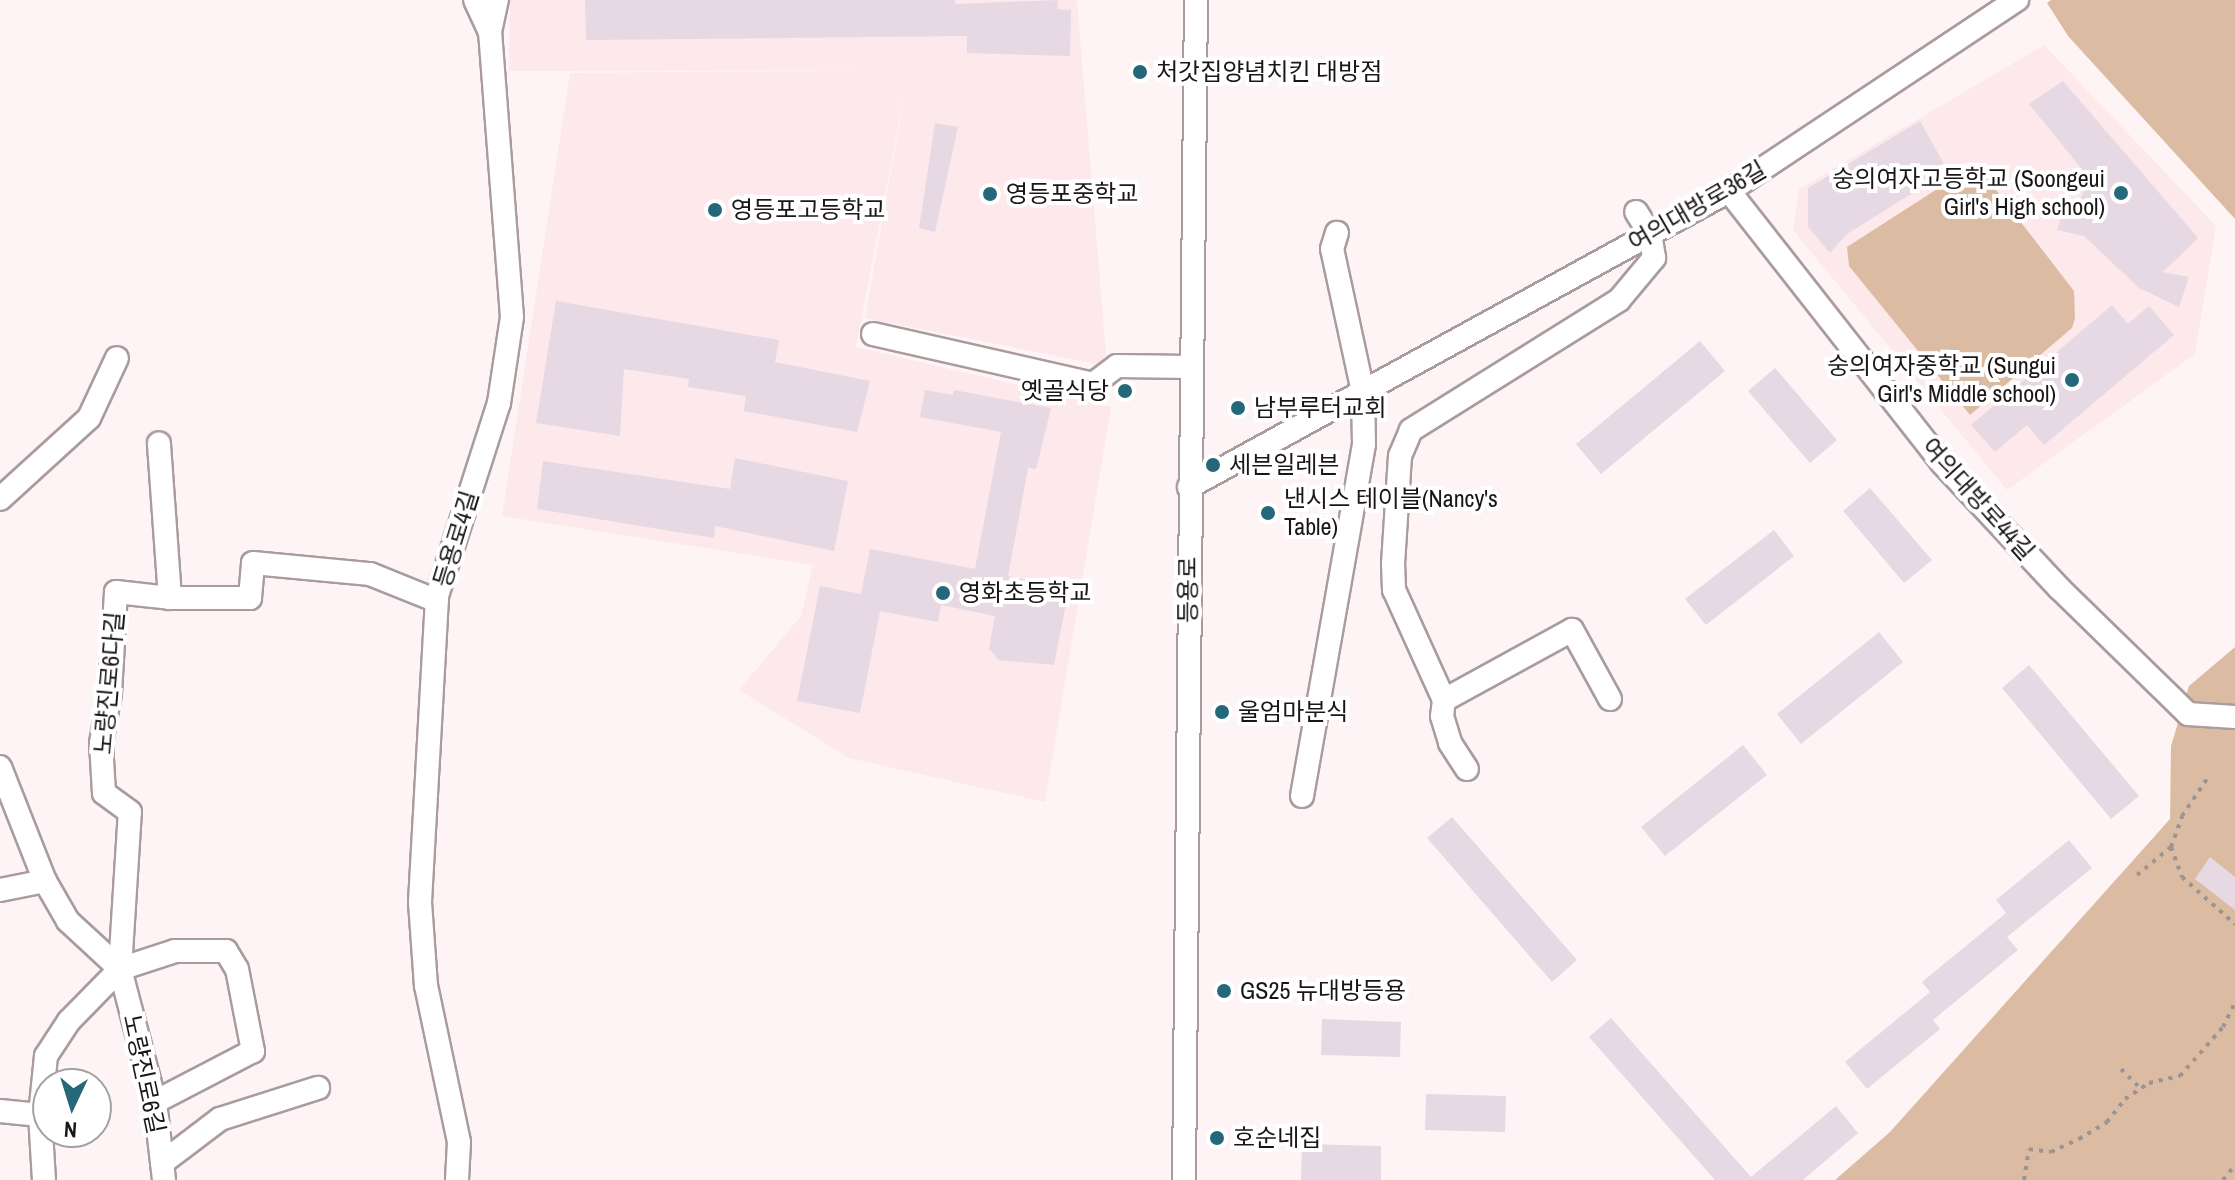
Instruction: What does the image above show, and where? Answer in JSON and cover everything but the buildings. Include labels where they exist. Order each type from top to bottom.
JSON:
[{"type":"street","name":"등용로4길","points":[[457,1180],[459,1142],[426,986],[420,902],[437,601],[499,403],[512,317],[490,32],[475,0]]},
{"type":"street","points":[[490,32],[497,0]]},
{"type":"street","name":"등용로","points":[[1184,1180],[1196,0]]},
{"type":"street","name":"여의대방로36길","points":[[1189,487],[1729,191],[2009,2]]},
{"type":"street","name":"여의대방로44길","points":[[1729,191],[1942,463],[2059,588],[2188,714],[2235,717]]},
{"type":"street","points":[[1467,769],[1450,743],[1442,716],[1444,700],[1394,590],[1400,456],[1411,430],[1619,300],[1654,258],[1650,234],[1636,212]]},
{"type":"street","points":[[1302,796],[1364,444],[1363,392],[1332,249],[1337,233]]},
{"type":"street","points":[[873,334],[1093,384],[1117,366],[1190,367]]},
{"type":"street","points":[[0,499],[89,418],[117,358]]},
{"type":"street","points":[[159,443],[170,598],[250,598],[253,563],[370,574],[437,601]]},
{"type":"street","name":"노량진로6다길","points":[[120,969],[130,812],[104,793],[101,743],[110,693],[116,592],[170,598]]},
{"type":"street","points":[[1444,700],[1572,630],[1610,699]]},
{"type":"street","points":[[0,767],[45,881],[68,921],[120,969],[188,951],[226,951],[237,969],[253,1051],[155,1102]]},
{"type":"street","points":[[0,890],[45,881]]},
{"type":"street","name":"노량진로6길","points":[[120,969],[155,1102],[163,1171]]},
{"type":"street","name":"노량진로6길","points":[[45,1068],[46,1056],[69,1021],[120,969]]},
{"type":"street","points":[[163,1171],[220,1119],[318,1088]]},
{"type":"street","points":[[0,1111],[32,1114]]},
{"type":"street","name":"노량진로6길","points":[[42,1148],[44,1180]]},
{"type":"path","points":[[2137,875],[2171,847],[2182,816],[2209,776]]},
{"type":"path","points":[[2171,847],[2182,877],[2235,924]]},
{"type":"path","points":[[2024,1180],[2029,1149],[2051,1152],[2079,1139],[2107,1122],[2141,1089],[2180,1076],[2223,1027],[2235,1002]]},
{"type":"path","points":[[2121,1069],[2141,1089]]},
{"type":"path","points":[[2223,1180],[2235,1165]]},
{"type":"shaded area","points":[[510,0],[1077,0],[1107,366],[865,318],[909,69],[856,347],[1111,407],[1045,802],[849,758],[739,690],[801,616],[813,565],[502,516],[570,73],[902,70],[509,71]]},
{"type":"shaded area","points":[[2051,0],[2235,0],[2235,219],[2068,36],[2047,3]]},
{"type":"shaded area","points":[[2044,45],[2216,226],[2195,354],[2007,490],[1793,230],[1799,189]]},
{"type":"shaded area","points":[[1976,164],[2074,291],[2075,318],[2072,328],[1970,415],[1849,266],[1847,247]]},
{"type":"shaded area","points":[[2235,647],[2235,1180],[1835,1180],[1890,1132],[2170,819],[2171,746],[2189,686]]},
{"type":"place","name":"처갓집양념치킨 대방점","points":[[1140,72]]},
{"type":"place","name":"숭의여자고등학교 (Soongeui Girl's High school)","points":[[2121,193]]},
{"type":"place","name":"영등포중학교","points":[[990,194]]},
{"type":"place","name":"영등포고등학교","points":[[715,210]]},
{"type":"place","name":"숭의여자중학교 (Sungui Girl's Middle school)","points":[[2072,380]]},
{"type":"place","name":"옛골식당","points":[[1125,391]]},
{"type":"place","name":"남부루터교회","points":[[1238,408]]},
{"type":"place","name":"세븐일레븐","points":[[1213,465]]},
{"type":"place","name":"낸시스 테이블(Nancy's Table)","points":[[1268,513]]},
{"type":"place","name":"영화초등학교","points":[[943,593]]},
{"type":"place","name":"울엄마분식","points":[[1222,712]]},
{"type":"place","name":"GS25 뉴대방등용","points":[[1224,991]]},
{"type":"place","name":"호순네집","points":[[1217,1138]]}]
